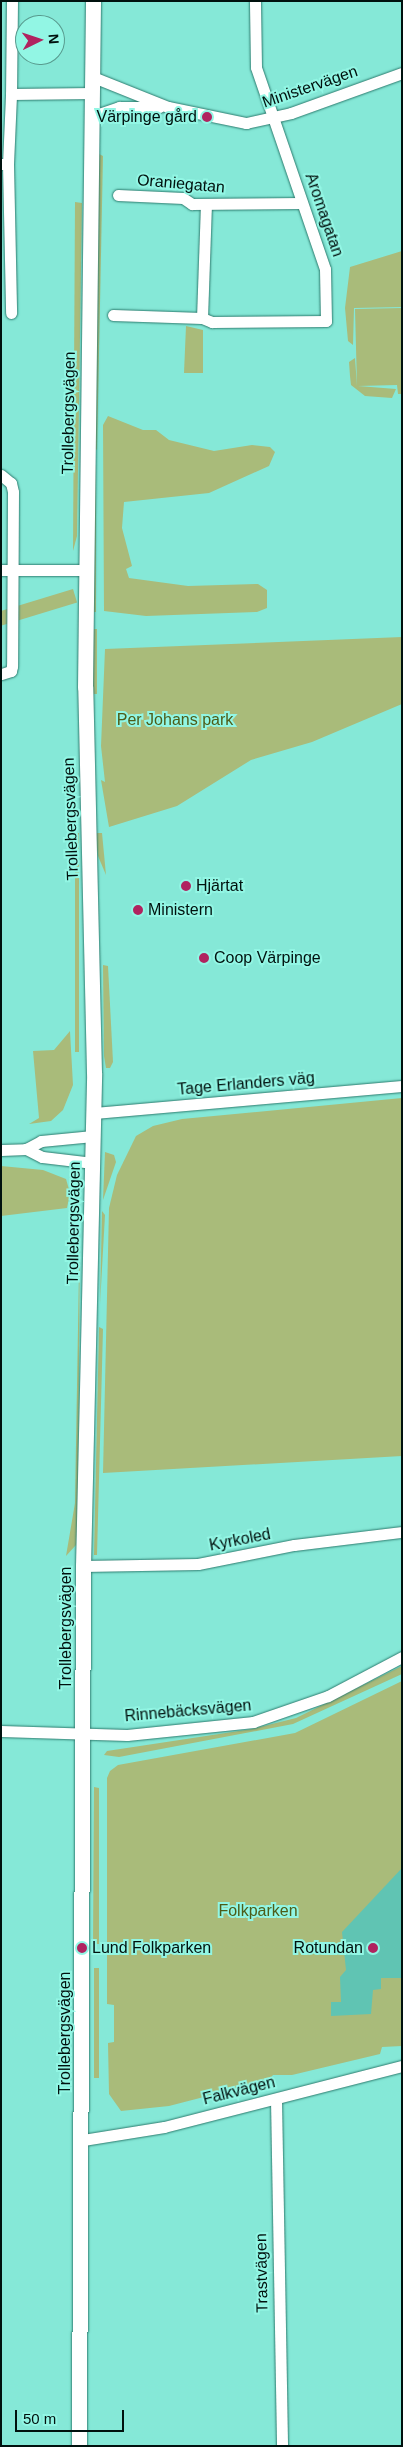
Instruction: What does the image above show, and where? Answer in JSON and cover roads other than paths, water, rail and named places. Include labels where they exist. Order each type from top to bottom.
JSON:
[{"type":"street","points":[[11,313],[4,164],[11,94],[12,1]]},
{"type":"street","name":"Trollebergsvägen","points":[[79,2446],[83,2140],[84,1566],[94,1114],[85,570],[93,116],[93,1]]},
{"type":"street","name":"Aromagatan","points":[[113,315],[202,318],[212,322],[326,321],[325,269],[256,67],[255,1]]},
{"type":"street","name":"Ministervägen","points":[[93,78],[168,107],[232,123],[274,118],[402,73]]},
{"type":"street","points":[[11,94],[93,93]]},
{"type":"street","name":"Ministervägen","points":[[93,116],[119,107],[168,107]]},
{"type":"street","name":"Oraniegatan","points":[[118,195],[183,198],[192,204],[302,203]]},
{"type":"street","points":[[202,318],[206,204]]},
{"type":"street","points":[[1,475],[11,482],[13,492],[6,570],[12,666],[11,671],[1,674]]},
{"type":"street","points":[[6,570],[85,570]]},
{"type":"street","name":"Tage Erlanders väg","points":[[94,1114],[402,1086]]},
{"type":"street","points":[[1,1150],[26,1149],[41,1141],[93,1136]]},
{"type":"street","points":[[26,1149],[42,1157],[93,1163]]},
{"type":"street","name":"Kyrkoled","points":[[84,1566],[198,1564],[294,1546],[402,1532]]},
{"type":"street","name":"Rinnebäcksvägen","points":[[1,1732],[187,1731],[273,1718],[328,1696],[402,1657]]},
{"type":"street","name":"Falkvägen","points":[[83,2140],[164,2128],[402,2066]]},
{"type":"street","name":"Trastvägen","points":[[276,2099],[282,2446]]},
{"type":"place","name":"Värpinge gård","points":[[207,117]]},
{"type":"place","name":"Hjärtat","points":[[186,886]]},
{"type":"place","name":"Ministern","points":[[138,910]]},
{"type":"place","name":"Coop Värpinge","points":[[204,958]]},
{"type":"place","name":"Lund Folkparken","points":[[82,1948]]},
{"type":"place","name":"Rotundan","points":[[373,1948]]},
{"type":"park label","name":"Per Johans park","points":[[175,720]]},
{"type":"park label","name":"Folkparken","points":[[258,1911]]}]
